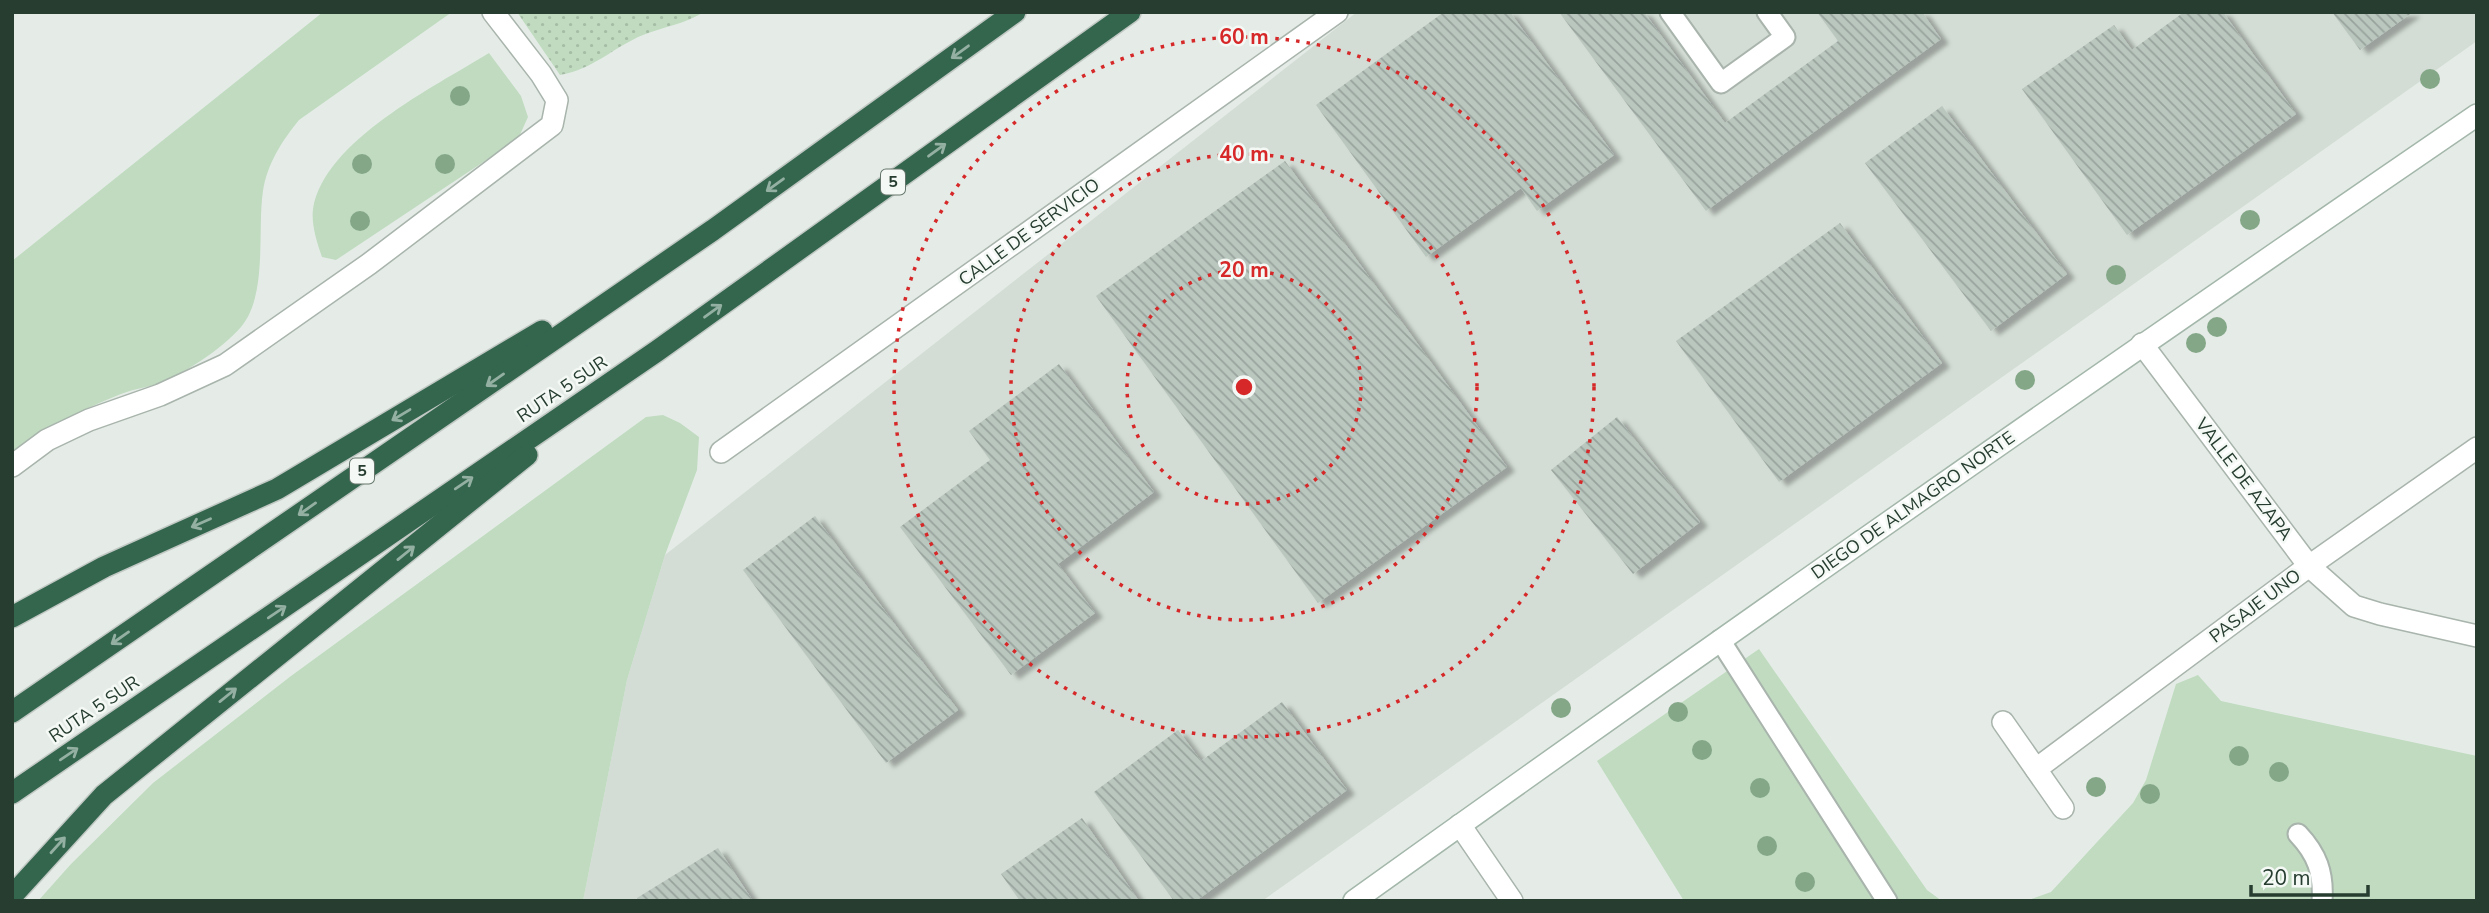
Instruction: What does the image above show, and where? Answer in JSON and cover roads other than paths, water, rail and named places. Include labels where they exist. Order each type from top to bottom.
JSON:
[{"type":"highway","name":"5","points":[[12,712],[713,230],[1015,12]]},
{"type":"highway","name":"RUTA 5 SUR","points":[[12,793],[657,351],[1130,12]]},
{"type":"highway","points":[[12,617],[104,567],[277,489],[713,230]]},
{"type":"highway","points":[[12,896],[104,795],[657,351]]},
{"type":"street","points":[[12,466],[47,440],[89,421],[160,395],[225,365],[369,264],[552,125],[557,100],[541,74],[494,12]]},
{"type":"street","name":"CALLE DE SERVICIO","points":[[721,452],[1337,12]]},
{"type":"street","name":"DIEGO DE ALMAGRO NORTE","points":[[1354,901],[2142,344],[2477,115]]},
{"type":"street","name":"VALLE DE AZAPA","points":[[2142,344],[2309,566],[2354,606],[2477,636]]},
{"type":"street","name":"PASAJE UNO","points":[[2036,769],[2309,566],[2477,448]]},
{"type":"street","points":[[2003,722],[2063,808]]},
{"type":"street","points":[[1460,825],[1512,901]]},
{"type":"lane","points":[[1670,12],[1721,83],[1785,37],[1767,12]]},
{"type":"lane","points":[[1720,640],[1887,901]]},
{"type":"lane","points":[[2298,834],[2318,863],[2322,880],[2322,901]]}]
